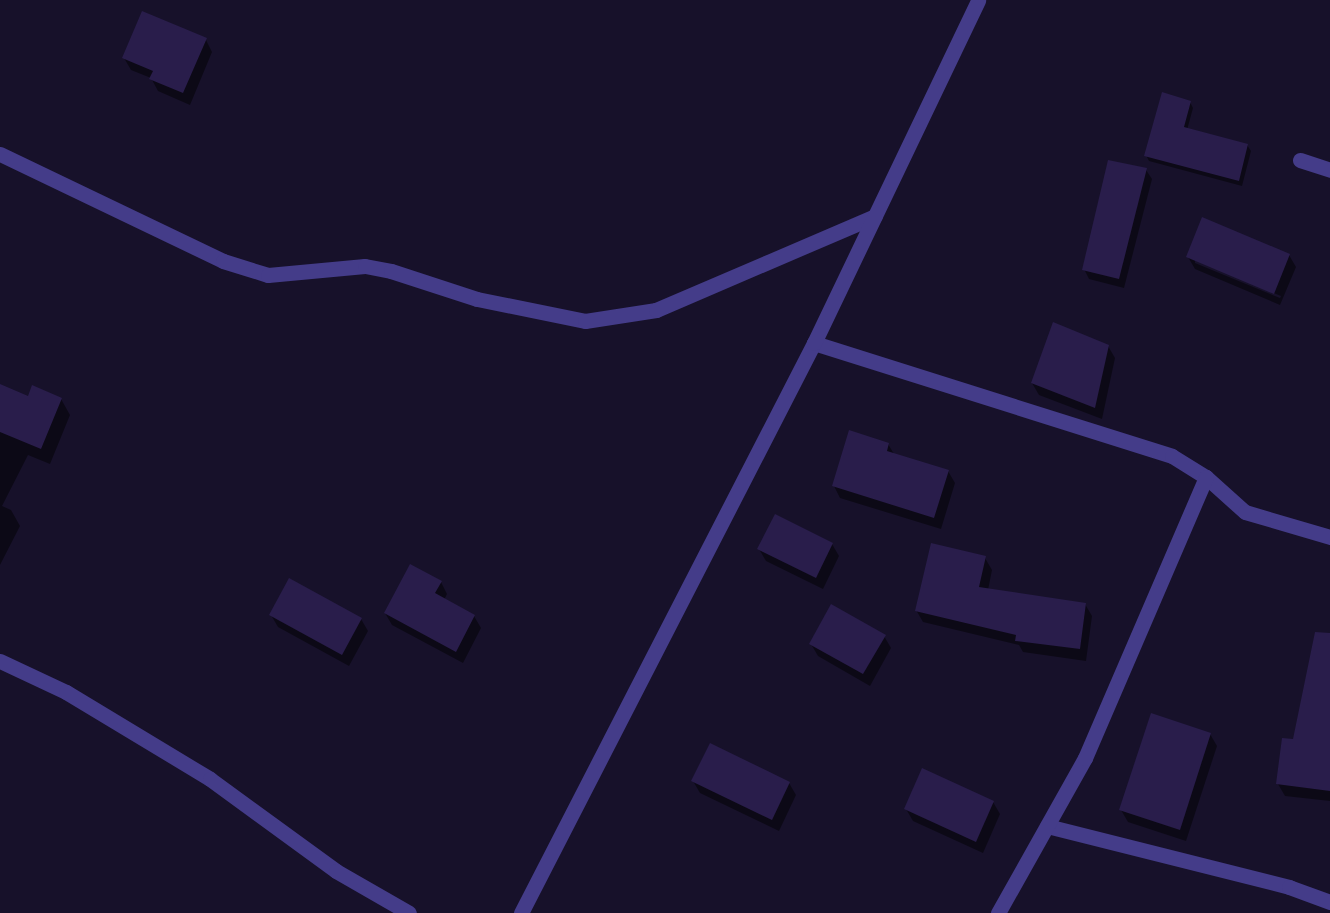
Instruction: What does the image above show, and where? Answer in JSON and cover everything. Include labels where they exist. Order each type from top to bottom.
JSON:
[{"type":"street","points":[[521,913],[814,343],[978,0]]},
{"type":"street","points":[[0,154],[223,261],[268,274],[365,266],[392,270],[477,299],[585,321],[656,310],[875,216]]},
{"type":"street","points":[[1300,160],[1330,170]]},
{"type":"street","points":[[814,343],[1172,456],[1206,477],[1245,512],[1330,537]]},
{"type":"street","points":[[998,913],[1085,758],[1206,477]]},
{"type":"street","points":[[0,661],[66,692],[210,779],[336,871],[409,913]]},
{"type":"street","points":[[1047,826],[1289,887],[1330,902]]},
{"type":"building","points":[[142,11],[207,38],[183,93],[149,79],[153,71],[122,58]]},
{"type":"building","points":[[1162,92],[1191,101],[1184,127],[1248,144],[1239,181],[1144,156]]},
{"type":"building","points":[[1108,160],[1147,168],[1119,279],[1082,270]]},
{"type":"building","points":[[1202,217],[1290,254],[1274,294],[1186,257]]},
{"type":"building","points":[[1053,322],[1109,345],[1095,408],[1031,383]]},
{"type":"building","points":[[0,384],[28,396],[32,385],[62,398],[41,449],[0,432]]},
{"type":"building","points":[[849,430],[889,443],[887,451],[949,470],[934,518],[832,486]]},
{"type":"building","points":[[775,514],[833,543],[816,578],[757,549]]},
{"type":"building","points":[[931,543],[986,556],[979,587],[1086,603],[1080,649],[1015,641],[1016,635],[915,611]]},
{"type":"building","points":[[410,564],[442,581],[435,593],[475,615],[456,652],[384,613]]},
{"type":"building","points":[[289,578],[362,618],[342,655],[269,615]]},
{"type":"building","points":[[831,604],[886,635],[863,674],[809,644]]},
{"type":"building","points":[[1315,632],[1330,633],[1330,791],[1276,784],[1282,738],[1293,739]]},
{"type":"building","points":[[1151,713],[1211,733],[1180,830],[1119,810]]},
{"type":"building","points":[[710,743],[790,782],[772,820],[691,781]]},
{"type":"building","points":[[922,768],[994,801],[976,842],[904,809]]}]
